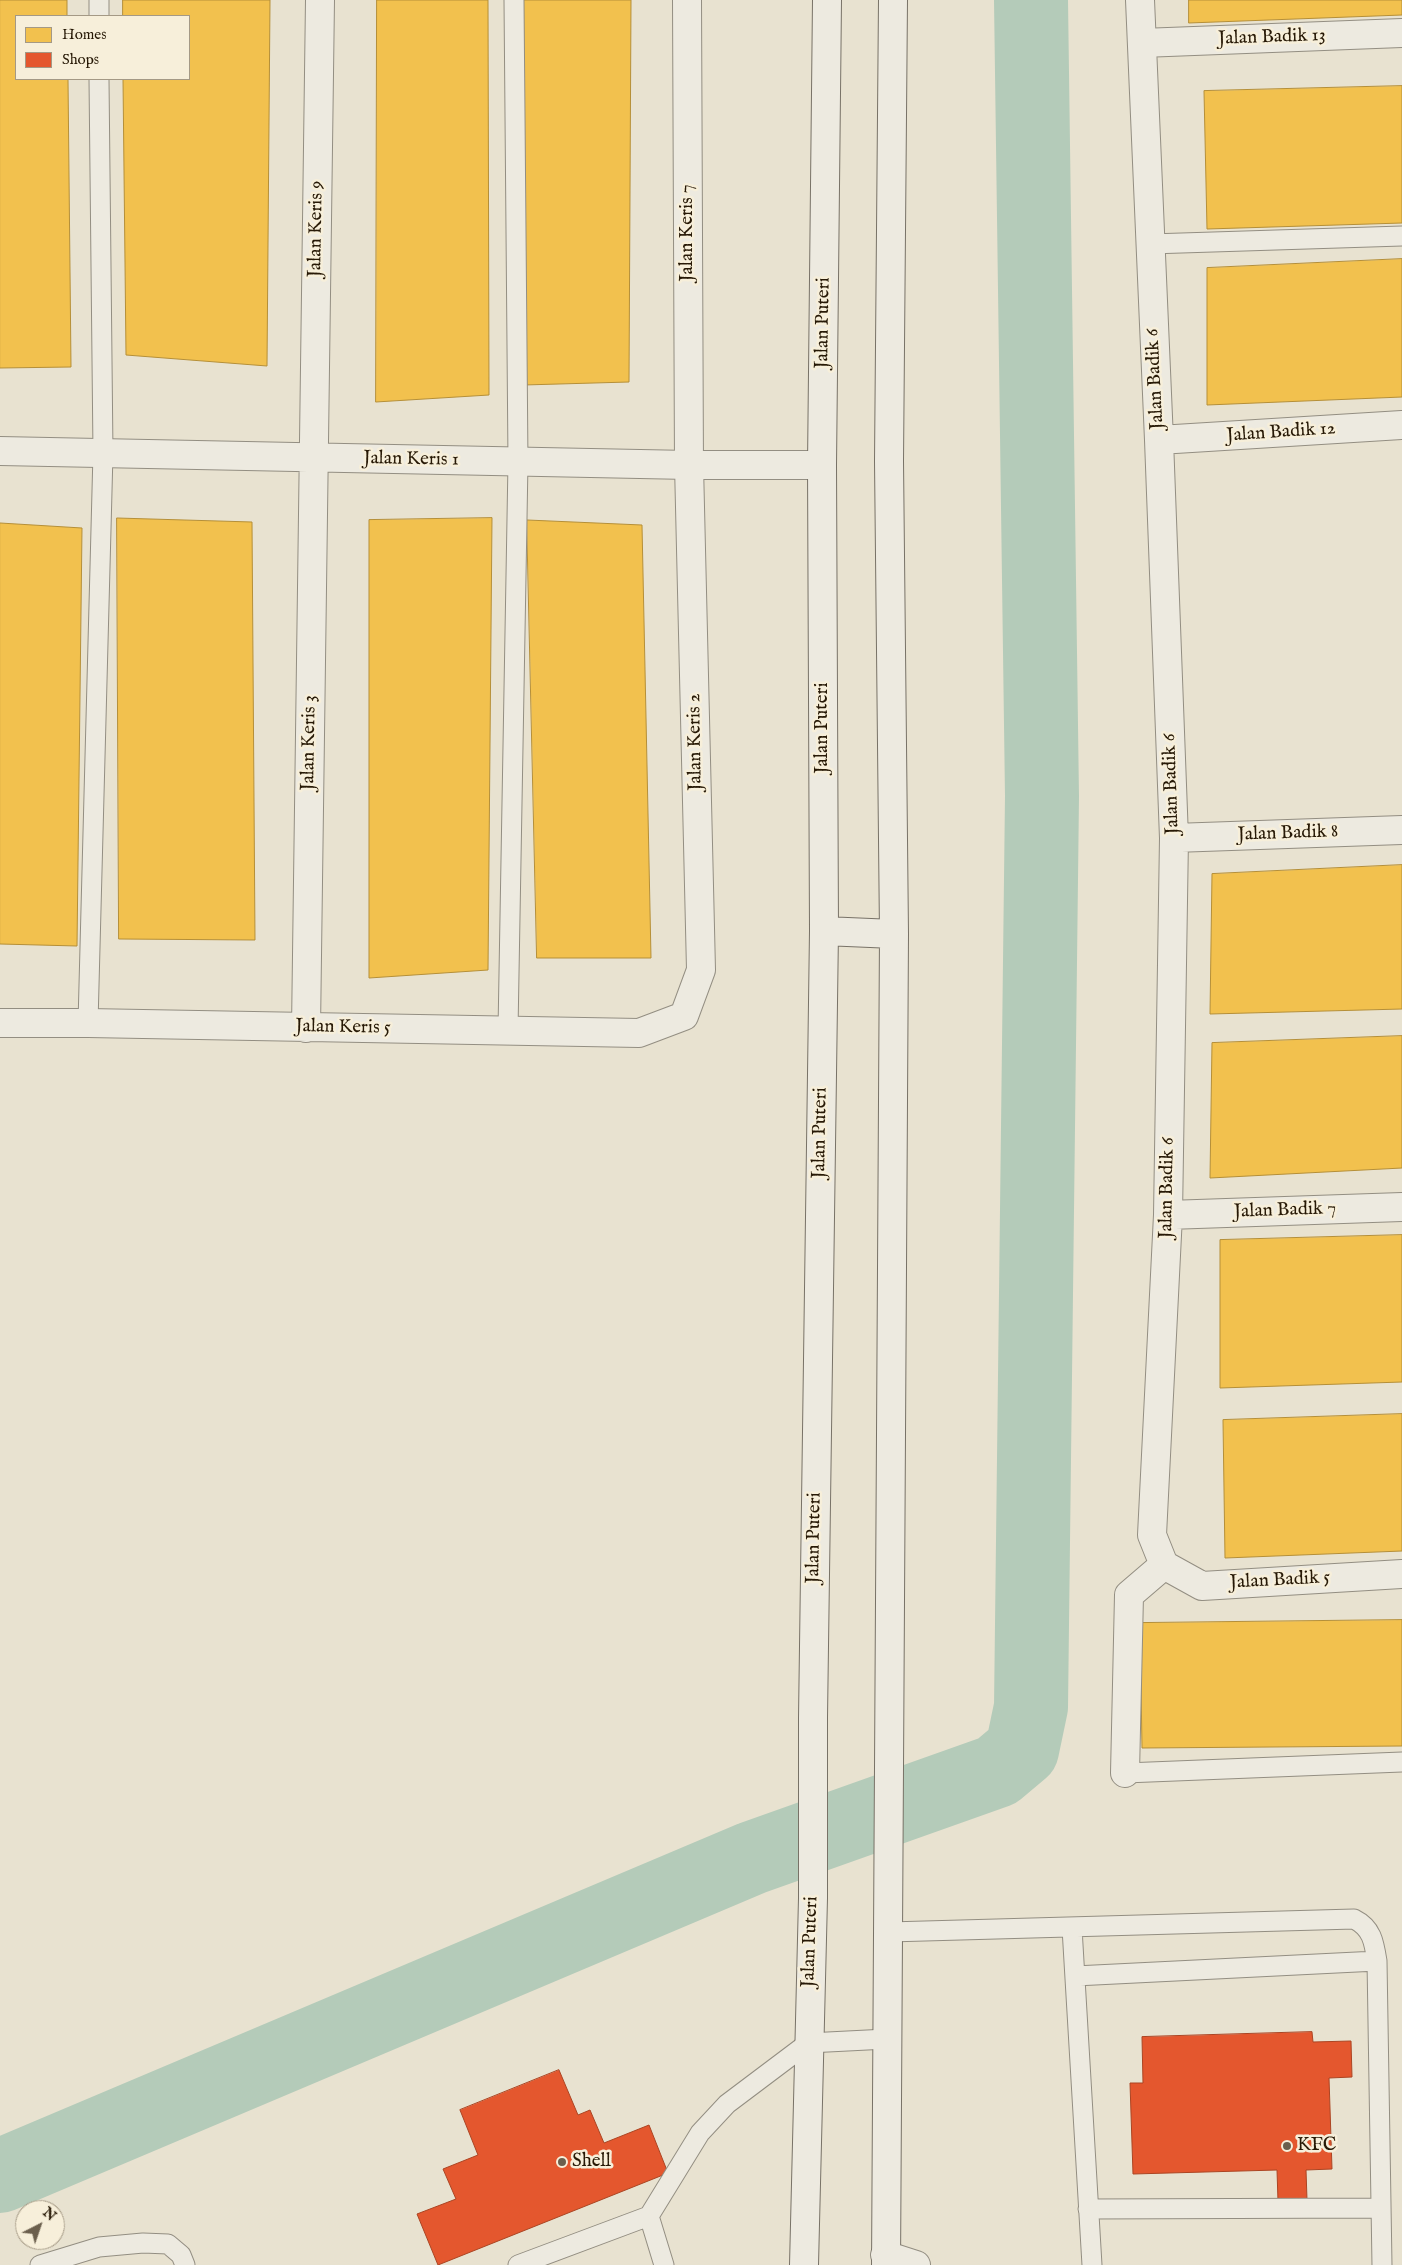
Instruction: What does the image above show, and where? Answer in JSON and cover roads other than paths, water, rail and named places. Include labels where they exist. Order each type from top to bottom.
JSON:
[{"type":"street","name":"Jalan Keris 9","points":[[313,457],[320,0]]},
{"type":"street","name":"Jalan Keris 7","points":[[687,0],[689,465]]},
{"type":"street","name":"Jalan Puteri","points":[[804,2265],[813,1898],[813,1717],[824,931],[822,465],[827,0]]},
{"type":"street","points":[[893,0],[889,461],[894,934],[886,2260],[916,2265]]},
{"type":"street","name":"Jalan Badik 6","points":[[1140,0],[1174,838],[1168,1215],[1152,1535],[1164,1565]]},
{"type":"street","name":"Jalan Badik 13","points":[[1142,43],[1402,33]]},
{"type":"street","name":"Jalan Badik 12","points":[[1159,440],[1402,425]]},
{"type":"street","name":"Jalan Keris 1","points":[[0,451],[689,465],[822,465]]},
{"type":"street","name":"Jalan Keris 3","points":[[306,1028],[313,457]]},
{"type":"street","name":"Jalan Keris 2","points":[[684,1016],[701,970],[689,465]]},
{"type":"street","name":"Jalan Badik 8","points":[[1174,838],[1402,830]]},
{"type":"street","points":[[824,931],[894,934]]},
{"type":"street","name":"Jalan Keris 5","points":[[0,1024],[88,1023],[639,1033],[684,1016]]},
{"type":"street","name":"Jalan Badik 7","points":[[1168,1215],[1402,1207]]},
{"type":"street","points":[[1125,1773],[1129,1595],[1164,1565]]},
{"type":"street","name":"Jalan Badik 5","points":[[1164,1565],[1202,1586],[1402,1574]]},
{"type":"lane","points":[[99,0],[99,15]]},
{"type":"lane","points":[[508,1030],[518,462],[514,0]]},
{"type":"lane","points":[[88,1023],[103,454],[100,80]]},
{"type":"lane","points":[[1150,244],[1402,236]]},
{"type":"lane","points":[[1125,1773],[1402,1762]]},
{"type":"lane","points":[[889,1932],[1354,1919],[1363,1924],[1374,1939],[1377,1961],[1382,2265]]},
{"type":"lane","points":[[1072,1928],[1092,2265]]},
{"type":"lane","points":[[1075,1976],[1377,1961]]},
{"type":"lane","points":[[518,2265],[649,2216],[700,2133],[727,2104],[808,2043],[887,2039]]},
{"type":"lane","points":[[1088,2209],[1381,2208]]},
{"type":"lane","points":[[649,2216],[664,2265]]},
{"type":"lane","points":[[40,2265],[99,2247],[143,2243],[168,2244],[181,2255],[185,2265]]},
{"type":"waterway","points":[[0,2176],[752,1858],[997,1771],[1022,1750],[1031,1707],[1042,796],[1031,0]]},
{"type":"place","name":"KFC","points":[[1287,2146]]},
{"type":"place","name":"Shell","points":[[562,2162]]}]
